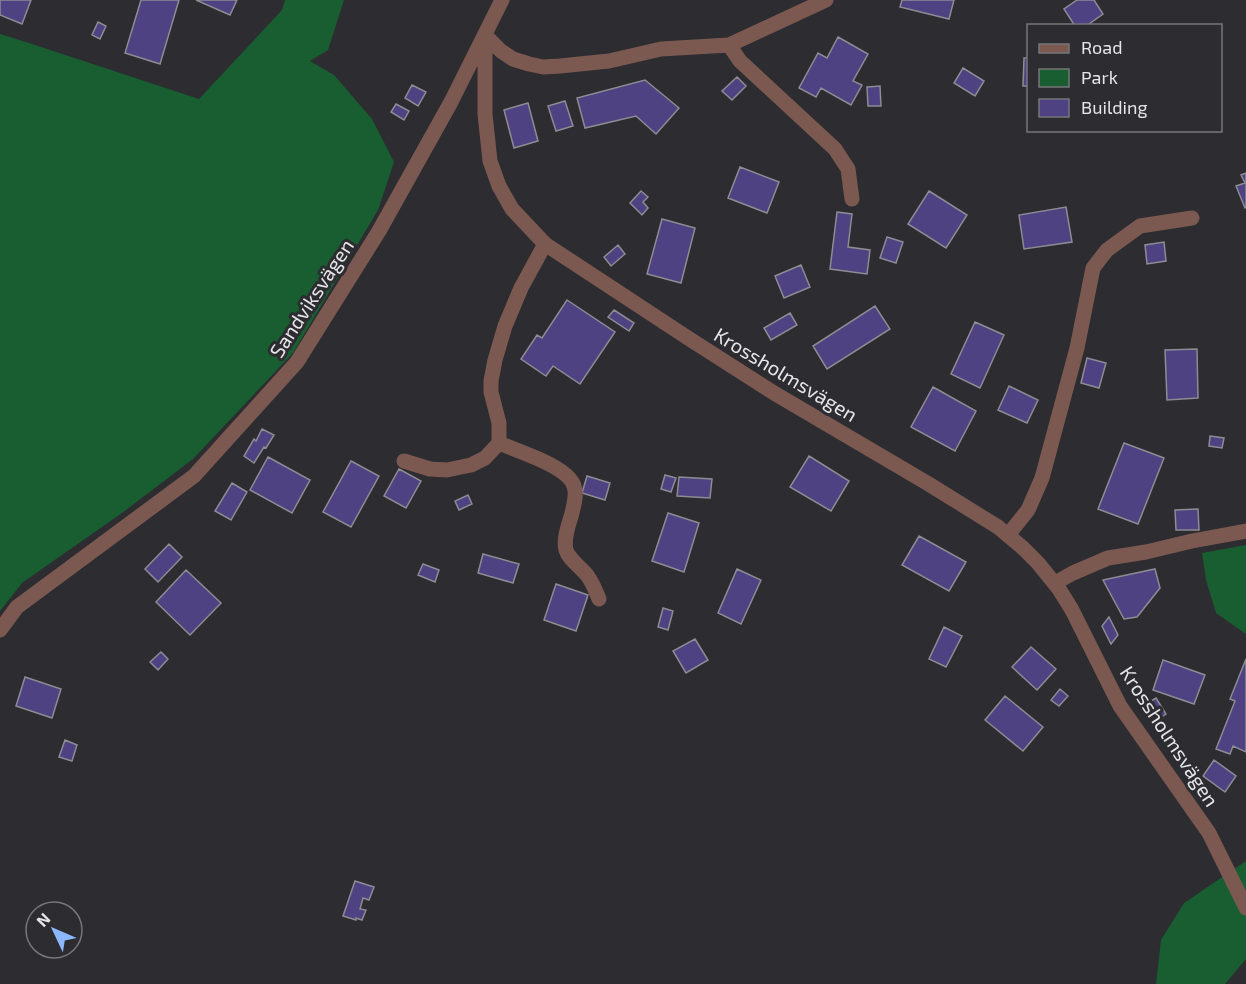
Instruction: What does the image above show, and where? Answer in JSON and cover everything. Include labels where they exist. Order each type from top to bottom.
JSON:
[{"type":"street","name":"Sandviksvägen","points":[[0,630],[17,607],[194,476],[297,362],[379,231],[451,102],[502,0]]},
{"type":"street","points":[[485,35],[513,59],[543,67],[609,61],[661,49],[729,45],[826,0]]},
{"type":"street","name":"Krossholmsvägen","points":[[485,35],[485,114],[490,160],[499,186],[512,209],[545,244],[756,382],[998,527],[1023,548],[1055,583],[1072,610],[1120,706],[1209,833],[1246,908]]},
{"type":"street","points":[[729,45],[740,61],[835,149],[848,169],[852,199]]},
{"type":"street","points":[[1008,536],[1028,510],[1042,478],[1077,348],[1094,268],[1107,250],[1140,226],[1192,218]]},
{"type":"street","points":[[404,461],[430,469],[447,470],[471,465],[485,458],[499,443],[499,423],[491,392],[495,360],[505,326],[521,288],[545,244]]},
{"type":"street","points":[[499,443],[557,467],[570,478],[574,485],[575,495],[565,548],[569,557],[593,584],[599,599]]},
{"type":"street","points":[[1055,583],[1108,558],[1246,531]]},
{"type":"green space","points":[[285,0],[344,0],[328,50],[310,61],[334,75],[372,119],[394,162],[378,210],[293,353],[193,459],[122,513],[22,583],[0,611],[0,34],[199,99],[282,10]]},
{"type":"green space","points":[[1246,545],[1246,634],[1216,613],[1206,580],[1202,553]]},
{"type":"green space","points":[[1246,861],[1246,959],[1225,984],[1156,984],[1161,940],[1184,903]]},
{"type":"building","points":[[0,0],[31,0],[22,24],[0,15]]},
{"type":"building","points":[[141,0],[179,0],[160,64],[125,53]]},
{"type":"building","points":[[196,0],[237,0],[230,15]]},
{"type":"building","points":[[902,0],[954,0],[949,19],[900,7]]},
{"type":"building","points":[[1077,0],[1094,0],[1103,14],[1089,24],[1074,24],[1064,9]]},
{"type":"building","points":[[98,22],[106,26],[100,39],[92,35]]},
{"type":"building","points":[[838,37],[868,54],[853,81],[862,85],[851,105],[821,88],[816,97],[799,88],[818,53],[827,58]]},
{"type":"building","points":[[1024,58],[1027,58],[1027,86],[1023,86]]},
{"type":"building","points":[[963,68],[984,81],[975,96],[954,83]]},
{"type":"building","points":[[737,77],[746,86],[732,100],[722,91]]},
{"type":"building","points":[[645,80],[679,108],[656,134],[636,116],[585,128],[577,98]]},
{"type":"building","points":[[412,85],[426,92],[418,106],[405,98]]},
{"type":"building","points":[[880,86],[881,106],[868,106],[867,87]]},
{"type":"building","points":[[565,101],[573,126],[556,131],[548,106]]},
{"type":"building","points":[[528,103],[538,141],[514,148],[504,110]]},
{"type":"building","points":[[396,104],[409,111],[404,120],[391,112]]},
{"type":"building","points":[[740,167],[779,182],[767,213],[728,198]]},
{"type":"building","points":[[1246,173],[1245,208],[1236,186],[1245,183],[1241,175]]},
{"type":"building","points":[[641,191],[648,197],[643,202],[648,208],[642,215],[630,203]]},
{"type":"building","points":[[929,191],[967,215],[946,248],[908,224]]},
{"type":"building","points":[[1066,207],[1072,242],[1024,249],[1019,215]]},
{"type":"building","points":[[837,212],[852,214],[848,247],[870,250],[867,274],[830,269]]},
{"type":"building","points":[[662,219],[695,228],[681,283],[647,274]]},
{"type":"building","points":[[887,237],[903,242],[896,263],[880,258]]},
{"type":"building","points":[[1164,242],[1166,261],[1147,264],[1145,245]]},
{"type":"building","points":[[618,245],[625,254],[611,266],[604,257]]},
{"type":"building","points":[[801,265],[810,287],[784,298],[775,276]]},
{"type":"building","points":[[567,300],[615,332],[580,384],[553,366],[546,376],[521,359],[537,335],[542,338]]},
{"type":"building","points":[[875,306],[890,329],[827,369],[813,346]]},
{"type":"building","points":[[614,310],[634,323],[629,331],[608,317]]},
{"type":"building","points":[[790,313],[797,325],[771,340],[764,328]]},
{"type":"building","points":[[975,322],[1004,335],[980,388],[951,374]]},
{"type":"building","points":[[1197,349],[1198,398],[1167,400],[1165,350]]},
{"type":"building","points":[[1087,358],[1106,363],[1099,388],[1081,383]]},
{"type":"building","points":[[1009,386],[1038,400],[1027,423],[998,410]]},
{"type":"building","points":[[933,387],[976,411],[955,451],[911,427]]},
{"type":"building","points":[[262,429],[274,435],[254,463],[244,456]]},
{"type":"building","points":[[1210,436],[1224,438],[1222,448],[1209,446]]},
{"type":"building","points":[[1124,443],[1164,458],[1138,524],[1098,509]]},
{"type":"building","points":[[809,456],[849,481],[831,511],[790,487]]},
{"type":"building","points":[[268,457],[310,480],[292,513],[250,490]]},
{"type":"building","points":[[351,461],[379,476],[351,527],[323,512]]},
{"type":"building","points":[[399,469],[421,481],[406,508],[384,496]]},
{"type":"building","points":[[665,475],[676,478],[671,492],[661,489]]},
{"type":"building","points":[[587,476],[610,483],[605,500],[582,493]]},
{"type":"building","points":[[679,477],[712,479],[710,498],[677,496]]},
{"type":"building","points":[[232,483],[247,492],[231,520],[215,511]]},
{"type":"building","points":[[468,495],[472,504],[459,510],[455,501]]},
{"type":"building","points":[[1198,509],[1199,530],[1176,530],[1175,510]]},
{"type":"building","points":[[668,513],[699,523],[684,572],[652,561]]},
{"type":"building","points":[[919,536],[966,562],[949,591],[902,565]]},
{"type":"building","points":[[169,544],[182,557],[158,582],[145,569]]},
{"type":"building","points":[[483,554],[519,564],[513,583],[478,573]]},
{"type":"building","points":[[423,564],[439,570],[435,582],[418,575]]},
{"type":"building","points":[[737,569],[761,580],[741,624],[718,613]]},
{"type":"building","points":[[1155,569],[1160,588],[1137,617],[1124,619],[1103,580]]},
{"type":"building","points":[[186,570],[221,603],[190,635],[156,602]]},
{"type":"building","points":[[556,584],[588,595],[576,631],[544,620]]},
{"type":"building","points":[[663,608],[673,611],[668,630],[658,627]]},
{"type":"building","points":[[1109,617],[1118,635],[1111,644],[1102,626]]},
{"type":"building","points":[[944,627],[962,636],[946,667],[929,659]]},
{"type":"building","points":[[695,639],[708,660],[686,673],[673,651]]},
{"type":"building","points":[[1031,647],[1056,669],[1037,690],[1012,667]]},
{"type":"building","points":[[161,652],[168,659],[158,670],[150,662]]},
{"type":"building","points":[[1246,659],[1246,752],[1233,746],[1230,754],[1216,749],[1235,701],[1230,699]]},
{"type":"building","points":[[1163,660],[1205,675],[1194,704],[1153,690]]},
{"type":"building","points":[[25,677],[61,689],[52,718],[16,706]]},
{"type":"building","points":[[1060,689],[1068,696],[1059,706],[1051,700]]},
{"type":"building","points":[[1005,696],[1043,727],[1023,751],[985,720]]},
{"type":"building","points":[[1156,698],[1166,714],[1156,721],[1146,704]]},
{"type":"building","points":[[65,740],[77,745],[72,761],[59,757]]},
{"type":"building","points":[[1214,760],[1236,776],[1225,792],[1203,776]]},
{"type":"building","points":[[355,881],[374,887],[369,900],[363,898],[360,909],[366,910],[362,920],[343,916]]}]
